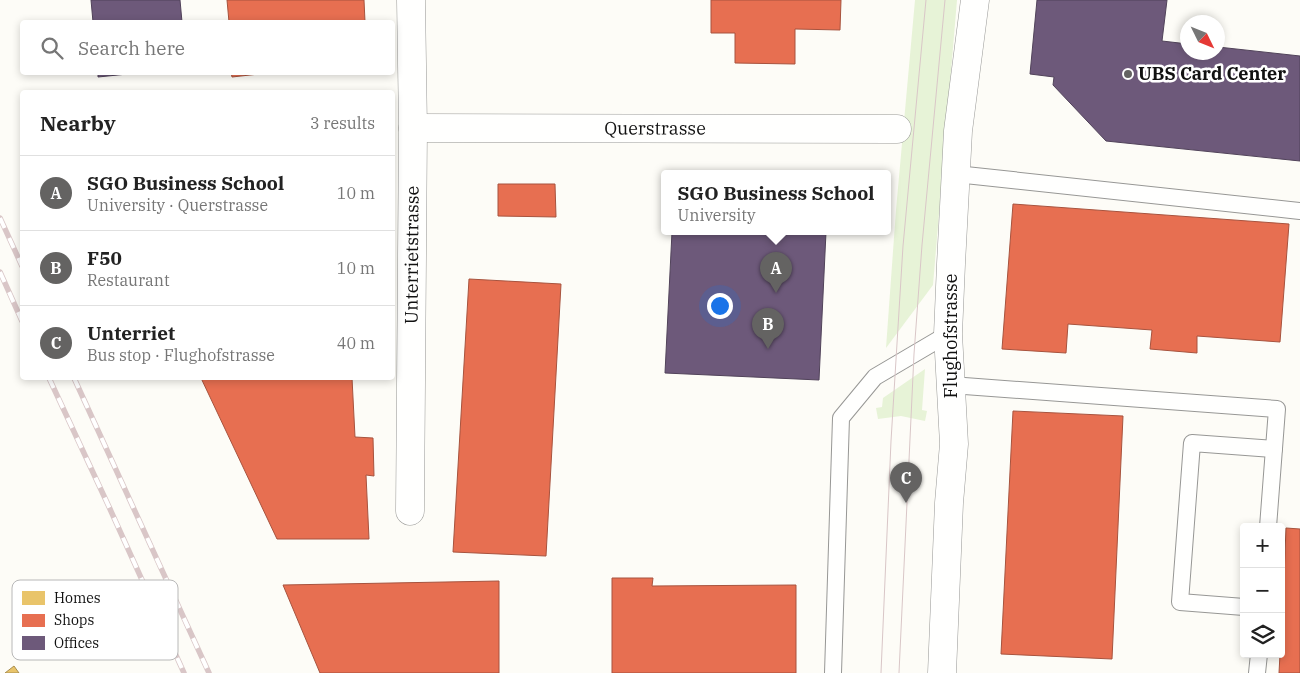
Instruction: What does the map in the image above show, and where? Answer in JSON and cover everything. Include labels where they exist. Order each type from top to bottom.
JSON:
[{"type":"street","name":"Unterrietstrasse","points":[[410,511],[414,128],[411,0]]},
{"type":"street","name":"Flughofstrasse","points":[[942,673],[949,503],[954,444],[948,334],[958,131],[975,0]]},
{"type":"street","name":"Querstrasse","points":[[414,128],[897,130]]},
{"type":"lane","points":[[956,174],[1300,211]]},
{"type":"lane","points":[[834,673],[842,418],[875,377],[948,334]]},
{"type":"lane","points":[[950,385],[1277,409],[1268,523]]},
{"type":"lane","points":[[1240,607],[1180,602],[1192,443],[1274,449]]},
{"type":"lane","points":[[1257,673],[1259,658]]},
{"type":"green space","points":[[915,0],[957,0],[933,285],[886,348],[896,210]]},
{"type":"green space","points":[[925,369],[922,410],[927,411],[925,421],[901,416],[878,419],[876,408],[882,407],[883,398]]},
{"type":"building: Homes","points":[[14,666],[19,673],[5,673]]},
{"type":"building: Shops","points":[[227,0],[364,0],[365,20],[229,20]]},
{"type":"building: Shops","points":[[711,0],[841,0],[840,30],[795,29],[795,64],[735,63],[735,33],[711,33]]},
{"type":"building: Shops","points":[[232,75],[250,75],[232,77]]},
{"type":"building: Shops","points":[[498,184],[555,184],[556,217],[498,216]]},
{"type":"building: Shops","points":[[1013,204],[1289,224],[1280,342],[1197,336],[1197,353],[1150,349],[1152,330],[1068,324],[1066,353],[1002,349]]},
{"type":"building: Shops","points":[[469,279],[561,284],[546,556],[453,552]]},
{"type":"building: Shops","points":[[202,380],[352,380],[355,437],[373,438],[374,476],[366,475],[369,539],[277,539]]},
{"type":"building: Shops","points":[[1013,411],[1123,416],[1112,659],[1001,654]]},
{"type":"building: Shops","points":[[1286,528],[1300,529],[1300,673],[1279,673],[1280,658],[1285,658]]},
{"type":"building: Shops","points":[[612,578],[653,578],[652,586],[796,585],[796,673],[612,673]]},
{"type":"building: Shops","points":[[499,581],[499,673],[320,673],[283,585]]},
{"type":"building: Offices","points":[[91,0],[180,0],[182,20],[93,20]]},
{"type":"building: Offices","points":[[1037,0],[1167,0],[1162,41],[1180,43],[1180,60],[1225,60],[1225,48],[1300,56],[1300,161],[1106,141],[1053,85],[1054,77],[1030,74]]},
{"type":"building: Offices","points":[[98,75],[118,75],[98,77]]},
{"type":"building: Offices","points":[[672,235],[826,235],[819,380],[665,373]]},
{"type":"tram line","points":[[881,673],[891,441],[903,246],[926,0]]},
{"type":"tram line","points":[[899,673],[914,354],[922,245],[945,0]]},
{"type":"railway","points":[[0,218],[20,262]]},
{"type":"railway","points":[[0,272],[20,317]]},
{"type":"railway","points":[[50,380],[142,580]]},
{"type":"railway","points":[[75,380],[166,580]]},
{"type":"railway","points":[[178,605],[209,673]]},
{"type":"railway","points":[[178,660],[184,673]]},
{"type":"place","name":"UBS Card Center","points":[[1128,74]]},
{"type":"place","name":"SGO Business School","points":[[776,293]]},
{"type":"place","name":"F50","points":[[768,349]]},
{"type":"place","name":"Unterriet","points":[[906,503]]}]
